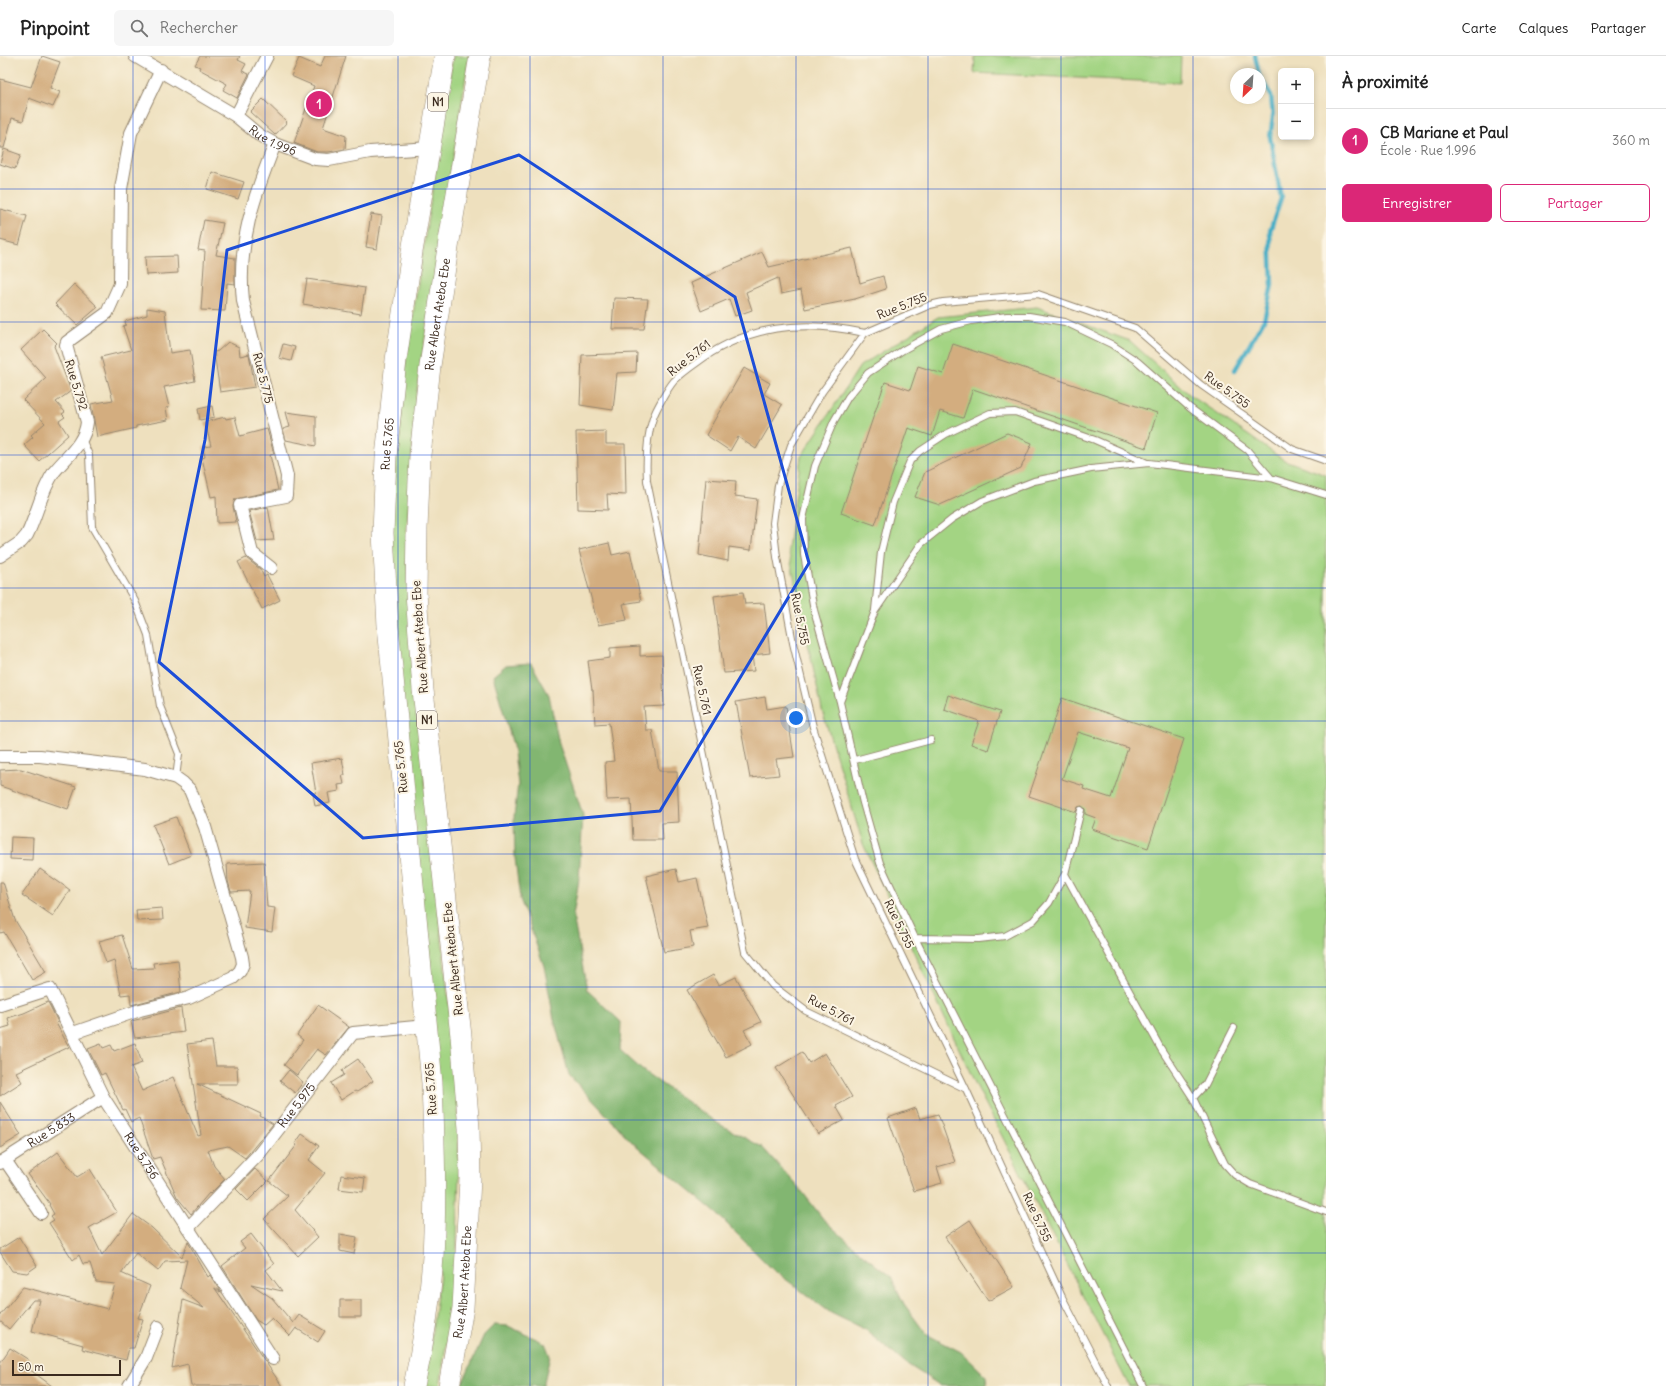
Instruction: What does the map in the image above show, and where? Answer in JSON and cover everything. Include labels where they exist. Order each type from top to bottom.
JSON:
[{"type":"highway","name":"N1","points":[[430,148],[445,56]]},
{"type":"highway","name":"Rue Albert Ateba Ebe","points":[[449,1386],[463,1308],[470,1179],[470,1128],[460,1020],[423,690],[416,593],[417,529],[420,455],[430,366],[480,56]]},
{"type":"highway","name":"Rue 5.765","points":[[414,1386],[424,1340],[434,1234],[434,1144],[426,1026],[388,626],[382,533],[386,457],[396,360],[412,252],[430,148]]},
{"type":"street","name":"Rue 1.996","points":[[135,56],[161,70],[236,116],[259,134],[275,144],[315,159],[329,160],[370,152],[430,148]]},
{"type":"street","points":[[236,116],[267,56]]},
{"type":"street","name":"Rue 5.792","points":[[0,556],[21,542],[27,535],[48,481],[82,439],[86,431],[88,422],[66,345],[67,342],[107,313],[120,284],[121,189],[131,133],[161,70]]},
{"type":"street","name":"Rue 5.775","points":[[271,568],[252,553],[240,505],[286,496],[288,476],[243,301],[242,287],[243,244],[246,231],[258,186],[275,144]]},
{"type":"street","points":[[0,756],[47,756],[145,769],[176,778],[190,790],[205,827],[242,957],[243,964],[240,971],[233,978],[189,998],[140,1010],[73,1033]]},
{"type":"street","name":"Rue 5.756","points":[[0,1005],[50,989],[73,1033],[103,1097],[273,1359]]},
{"type":"street","name":"Rue 5.975","points":[[188,1228],[259,1154],[353,1033],[426,1026]]},
{"type":"street","name":"Rue 5.833","points":[[2,1161],[103,1097]]},
{"type":"street","points":[[2,1161],[41,1213]]},
{"type":"street","points":[[129,1386],[146,1358],[158,1327]]},
{"type":"lane","name":"Rue 5.755","points":[[1108,1386],[1062,1297],[966,1090],[856,859],[813,727],[793,643],[777,557],[773,524],[778,485],[790,445],[822,392],[865,333],[930,305],[943,302],[1038,294],[1135,328],[1201,385],[1292,449],[1326,461]]},
{"type":"lane","points":[[1143,1386],[915,938],[880,863],[863,803],[855,760],[840,702],[814,610],[804,555],[803,519],[815,466],[834,422],[848,397],[868,373],[903,350],[941,329],[971,321],[1007,316],[1029,316],[1065,322],[1111,344],[1137,361],[1190,408],[1247,450],[1271,478]]},
{"type":"lane","name":"Rue 5.761","points":[[865,333],[838,327],[807,325],[776,329],[752,333],[734,339],[708,354],[673,382],[653,418],[646,459],[647,481],[745,952],[773,986],[806,1011],[966,1090]]},
{"type":"lane","points":[[840,702],[874,611],[881,552],[894,502],[910,461],[920,451],[946,434],[990,413],[1015,412],[1095,440],[1149,463]]},
{"type":"lane","points":[[82,439],[89,455],[92,528],[135,601],[148,635],[160,706],[179,754],[176,778]]},
{"type":"lane","points":[[874,611],[921,544],[952,519],[982,501],[1034,481],[1091,469],[1149,463],[1271,478],[1326,495]]},
{"type":"lane","points":[[855,760],[931,740]]},
{"type":"lane","points":[[915,938],[979,940],[1004,936],[1033,921],[1049,903],[1064,874],[1081,810]]},
{"type":"lane","points":[[1064,874],[1161,1049],[1193,1098],[1225,1164],[1236,1175],[1250,1184],[1326,1212]]},
{"type":"lane","points":[[1193,1098],[1208,1080],[1234,1028]]},
{"type":"highlighted area","points":[[519,155],[735,297],[809,563],[660,811],[363,838],[159,662],[205,440],[227,250]]},
{"type":"green space","points":[[453,56],[469,56],[416,396],[406,541],[412,661],[458,1089],[459,1169],[456,1275],[440,1386],[424,1386],[440,1275],[390,539],[401,393]]},
{"type":"green space","points":[[975,56],[1181,56],[1180,83],[974,73]]},
{"type":"green space","points":[[1037,307],[1130,341],[1190,395],[1284,460],[1326,475],[1326,1386],[1129,1386],[976,1085],[863,844],[822,710],[788,549],[801,457],[860,366],[938,317]]},
{"type":"green space","points":[[531,663],[549,695],[559,744],[583,815],[579,879],[573,916],[587,990],[621,1022],[620,1050],[642,1070],[717,1123],[762,1147],[800,1189],[824,1220],[862,1254],[891,1277],[904,1304],[926,1334],[961,1352],[986,1376],[987,1386],[941,1386],[907,1364],[866,1330],[831,1313],[772,1269],[716,1213],[632,1142],[569,1075],[554,1019],[544,966],[520,899],[515,858],[514,817],[518,784],[513,745],[493,676],[506,665]]},
{"type":"green space","points":[[494,1325],[508,1326],[545,1343],[550,1356],[543,1386],[461,1386],[484,1335]]},
{"type":"building","points":[[42,56],[60,62],[50,88],[60,92],[53,107],[29,98],[23,121],[12,118],[4,148],[0,148],[0,79],[31,87]]},
{"type":"building","points":[[200,56],[240,56],[238,60],[246,64],[242,71],[249,74],[237,98],[223,90],[227,84],[199,69],[200,67],[195,65]]},
{"type":"building","points":[[325,56],[346,56],[323,128],[346,136],[345,149],[329,152],[317,152],[294,143],[314,86],[291,76],[299,58],[320,67]]},
{"type":"building","points":[[263,99],[287,122],[275,135],[250,112]]},
{"type":"building","points":[[4,149],[21,155],[15,169],[0,164]]},
{"type":"building","points":[[212,172],[244,182],[238,199],[207,189]]},
{"type":"building","points":[[0,209],[27,216],[19,245],[0,240]]},
{"type":"building","points":[[371,214],[382,216],[377,249],[366,247]]},
{"type":"building","points":[[204,220],[223,223],[216,255],[235,258],[235,284],[227,283],[225,311],[201,310],[205,251],[198,250]]},
{"type":"building","points":[[852,248],[860,283],[883,276],[886,289],[855,299],[805,309],[801,290],[781,294],[778,278],[746,292],[752,310],[735,316],[729,299],[701,311],[691,283],[762,252],[769,267]]},
{"type":"building","points":[[177,256],[178,273],[146,275],[145,257]]},
{"type":"building","points":[[307,279],[365,288],[361,314],[303,304]]},
{"type":"building","points":[[74,284],[98,307],[77,325],[55,304]]},
{"type":"building","points":[[614,298],[648,299],[644,329],[612,329]]},
{"type":"building","points":[[147,308],[165,311],[170,353],[190,350],[195,381],[164,387],[169,407],[166,408],[168,420],[136,426],[136,428],[97,437],[91,404],[113,400],[101,357],[131,350],[123,326],[126,325],[125,321],[147,315]]},
{"type":"building","points":[[43,329],[57,343],[54,346],[71,391],[56,402],[65,412],[62,414],[65,417],[59,421],[68,435],[39,461],[24,445],[33,437],[31,435],[45,423],[23,400],[46,378],[21,350]]},
{"type":"building","points":[[228,342],[239,347],[240,356],[249,354],[255,387],[220,392],[214,352],[218,351]]},
{"type":"building","points":[[283,344],[295,347],[291,361],[279,358]]},
{"type":"building","points":[[953,344],[1157,413],[1146,448],[973,389],[963,418],[940,411],[932,436],[908,428],[875,525],[841,513],[885,382],[910,390],[918,366],[943,374]]},
{"type":"building","points":[[637,353],[636,372],[617,373],[613,410],[580,405],[582,355]]},
{"type":"building","points":[[744,368],[770,383],[764,394],[782,405],[756,449],[738,437],[730,451],[706,435]]},
{"type":"building","points":[[212,406],[214,417],[200,420],[198,409]]},
{"type":"building","points":[[286,412],[316,416],[316,446],[286,440],[283,429],[290,427]]},
{"type":"building","points":[[225,417],[226,419],[235,417],[240,436],[267,429],[274,454],[270,455],[278,490],[235,499],[233,506],[236,522],[217,523],[216,496],[211,497],[202,458],[205,457],[203,447],[211,446],[205,422]]},
{"type":"building","points":[[606,431],[606,444],[625,444],[626,495],[607,494],[608,510],[578,509],[576,432]]},
{"type":"building","points":[[1007,433],[1032,443],[1021,468],[940,505],[915,497],[925,472]]},
{"type":"building","points":[[706,479],[736,481],[735,496],[757,499],[751,550],[729,547],[728,561],[699,555]]},
{"type":"building","points":[[268,507],[274,540],[257,541],[249,511]]},
{"type":"building","points":[[609,543],[612,555],[630,551],[641,601],[623,604],[627,620],[598,625],[579,550]]},
{"type":"building","points":[[246,558],[260,569],[264,577],[267,575],[280,600],[262,609],[238,562]]},
{"type":"building","points":[[743,592],[745,604],[764,603],[770,653],[752,655],[754,671],[724,673],[714,596]]},
{"type":"building","points":[[640,646],[640,656],[662,655],[664,706],[644,707],[646,730],[652,730],[659,771],[677,771],[679,822],[662,823],[663,840],[633,840],[631,799],[607,800],[605,762],[614,761],[609,723],[595,724],[593,690],[588,661],[610,658],[610,648]]},
{"type":"building","points":[[948,695],[1000,712],[988,750],[971,744],[979,721],[944,709]]},
{"type":"building","points":[[765,697],[767,709],[786,706],[794,757],[776,759],[779,775],[750,778],[736,702]]},
{"type":"building","points":[[1062,698],[1184,739],[1148,848],[1092,829],[1096,818],[1085,814],[1085,809],[1082,806],[1078,807],[1076,812],[1029,796]],"holes":[[[1078,732],[1128,748],[1111,798],[1083,789],[1084,786],[1062,779]]]},
{"type":"building","points":[[342,758],[345,775],[342,775],[344,784],[338,785],[339,791],[328,793],[330,803],[315,806],[313,793],[316,793],[311,763]]},
{"type":"building","points":[[21,769],[76,787],[68,809],[0,786],[0,770]]},
{"type":"building","points":[[176,817],[191,855],[169,864],[153,825]]},
{"type":"building","points":[[11,837],[33,838],[32,860],[10,859]]},
{"type":"building","points":[[264,862],[267,907],[275,908],[272,932],[245,928],[250,891],[231,892],[228,881],[227,864]]},
{"type":"building","points":[[40,869],[70,890],[53,916],[22,895]]},
{"type":"building","points":[[676,869],[679,882],[697,878],[708,928],[690,931],[693,947],[664,952],[646,876]]},
{"type":"building","points":[[0,882],[3,882],[15,920],[46,972],[32,980],[4,932],[0,933]]},
{"type":"building","points":[[162,908],[163,920],[137,921],[136,910]]},
{"type":"building","points":[[122,935],[133,969],[154,968],[153,963],[178,960],[181,992],[131,1005],[130,994],[121,995],[114,960],[106,963],[99,941]]},
{"type":"building","points":[[713,975],[719,985],[736,977],[761,1022],[744,1030],[752,1044],[726,1057],[687,990]]},
{"type":"building","points":[[48,1002],[58,1022],[56,1023],[69,1047],[16,1072],[22,1082],[0,1096],[0,1029],[10,1026],[8,1018],[24,1013]]},
{"type":"building","points":[[318,1005],[349,1027],[326,1055],[317,1049],[297,1075],[284,1065],[303,1040],[297,1035]]},
{"type":"building","points":[[181,1008],[184,1032],[135,1038],[132,1021]]},
{"type":"building","points":[[212,1041],[216,1066],[237,1066],[238,1084],[197,1084],[261,1114],[260,1116],[273,1124],[245,1158],[228,1146],[208,1150],[214,1166],[225,1179],[210,1194],[209,1193],[191,1214],[177,1197],[160,1157],[153,1159],[139,1118],[131,1122],[125,1109],[123,1110],[105,1073],[101,1075],[88,1049],[101,1044],[103,1048],[111,1045],[114,1051],[135,1043],[142,1063],[131,1067],[142,1091],[173,1077],[198,1136],[201,1135],[187,1044]]},
{"type":"building","points":[[802,1052],[809,1063],[825,1053],[852,1097],[836,1106],[844,1120],[818,1134],[776,1068]]},
{"type":"building","points":[[358,1059],[373,1081],[357,1092],[355,1091],[341,1100],[331,1083],[344,1075],[342,1070]]},
{"type":"building","points":[[289,1070],[303,1082],[295,1093],[280,1081]]},
{"type":"building","points":[[0,1102],[21,1135],[0,1148]]},
{"type":"building","points":[[916,1108],[920,1119],[938,1114],[955,1162],[937,1167],[942,1183],[914,1191],[888,1118]]},
{"type":"building","points":[[302,1134],[319,1146],[309,1160],[325,1173],[295,1210],[318,1237],[298,1256],[264,1219],[288,1196],[269,1181],[297,1145],[295,1144]]},
{"type":"building","points":[[58,1152],[77,1177],[90,1169],[117,1212],[89,1228],[102,1255],[133,1214],[152,1228],[182,1257],[188,1242],[208,1277],[210,1275],[221,1293],[214,1287],[282,1386],[191,1386],[188,1364],[172,1368],[183,1300],[204,1308],[180,1288],[187,1260],[165,1261],[158,1271],[136,1253],[121,1273],[150,1286],[138,1318],[143,1319],[134,1348],[129,1348],[126,1360],[82,1349],[83,1345],[32,1331],[40,1300],[33,1300],[9,1329],[0,1321],[0,1315],[23,1287],[108,1309],[115,1284],[96,1282],[90,1263],[83,1264],[79,1255],[73,1260],[49,1223],[54,1220],[51,1216],[54,1214],[49,1205],[50,1204],[28,1174]]},
{"type":"building","points":[[255,1169],[268,1181],[248,1201],[236,1189]]},
{"type":"building","points":[[341,1175],[365,1178],[363,1192],[339,1189]]},
{"type":"building","points":[[970,1220],[1014,1287],[988,1301],[945,1237]]},
{"type":"building","points":[[251,1234],[274,1264],[266,1270],[282,1291],[251,1284],[272,1298],[293,1323],[299,1315],[325,1331],[318,1342],[296,1328],[290,1336],[272,1318],[264,1325],[256,1320],[222,1266],[245,1248],[240,1242]]},
{"type":"building","points":[[340,1234],[357,1237],[354,1254],[340,1251]]},
{"type":"building","points":[[19,1237],[37,1266],[27,1273],[12,1271],[0,1252],[0,1249]]},
{"type":"building","points":[[340,1300],[361,1300],[361,1317],[340,1317]]},
{"type":"building","points":[[10,1348],[29,1360],[25,1366],[52,1386],[0,1386],[0,1363]]},
{"type":"waterway","points":[[1255,56],[1258,68]]},
{"type":"waterway","points":[[1235,370],[1264,320],[1272,285],[1270,231],[1281,198],[1270,137],[1273,117],[1271,95],[1266,87]]},
{"type":"place","name":"CB Mariane et Paul","points":[[319,104]]}]
